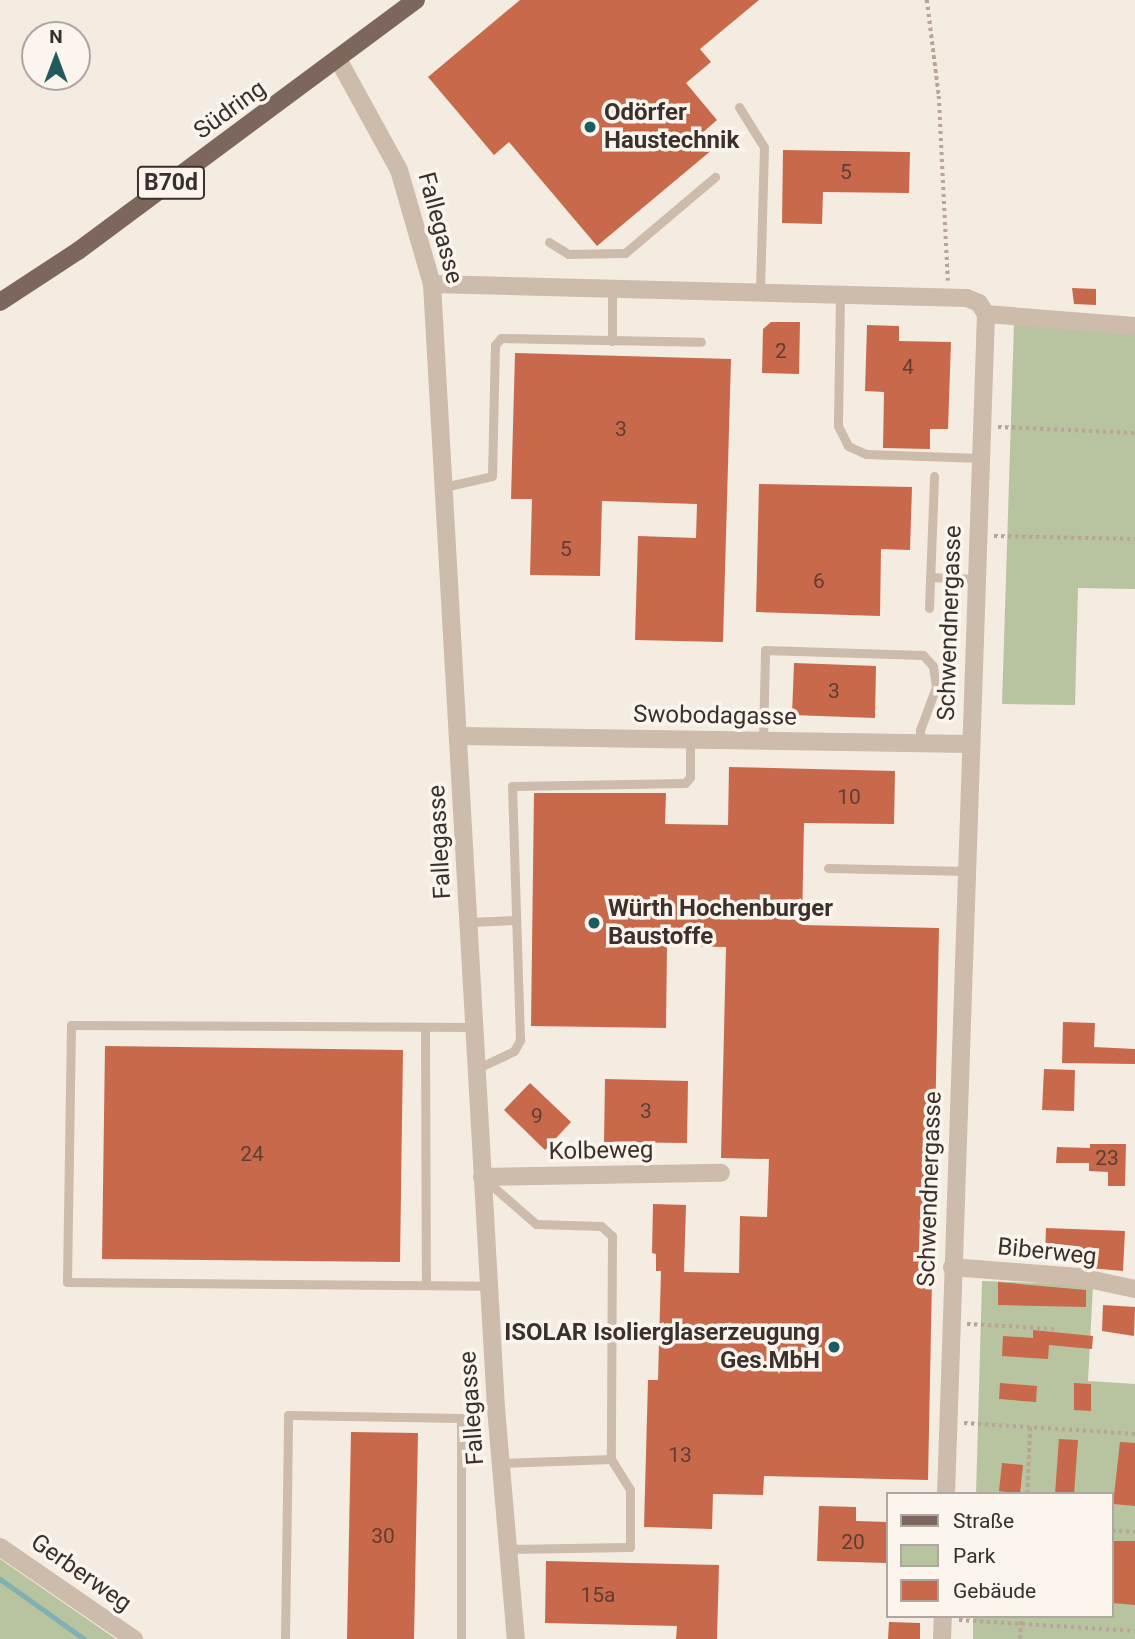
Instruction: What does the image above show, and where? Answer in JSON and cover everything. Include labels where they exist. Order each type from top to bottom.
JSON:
[{"type":"main road","name":"Südring","points":[[0,302],[78,251],[339,61],[416,0]]},
{"type":"street","name":"Fallegasse","points":[[339,61],[399,170],[432,284],[488,1286],[516,1639]]},
{"type":"street","points":[[432,284],[948,298],[979,303],[986,314],[1135,326]]},
{"type":"street","name":"Schwendnergasse","points":[[946,1492],[986,314]]},
{"type":"street","name":"Swobodagasse","points":[[459,736],[970,744]]},
{"type":"street","name":"Kolbeweg","points":[[482,1177],[721,1173]]},
{"type":"street","name":"Biberweg","points":[[952,1267],[1079,1276],[1135,1289]]},
{"type":"street","name":"Gerberweg","points":[[0,1547],[134,1639]]},
{"type":"street","points":[[942,1639],[943,1618]]},
{"type":"lane","points":[[739,107],[764,147],[760,292]]},
{"type":"lane","points":[[548,242],[568,254],[625,253],[715,177]]},
{"type":"lane","points":[[612,288],[612,341]]},
{"type":"lane","points":[[840,295],[838,426],[848,446],[866,454],[981,458]]},
{"type":"lane","points":[[444,487],[492,476],[498,340],[701,342]]},
{"type":"lane","points":[[929,608],[934,476]]},
{"type":"lane","points":[[930,577],[976,579]]},
{"type":"lane","points":[[763,741],[765,650],[923,655],[933,666],[936,687],[920,730],[920,743]]},
{"type":"lane","points":[[476,1069],[518,1046],[512,786],[685,783],[690,777],[690,740]]},
{"type":"lane","points":[[828,868],[966,871]]},
{"type":"lane","points":[[468,922],[515,920]]},
{"type":"lane","points":[[474,1027],[71,1025],[67,1282],[488,1286]]},
{"type":"lane","points":[[425,1027],[426,1285]]},
{"type":"lane","points":[[482,1177],[536,1224],[601,1226],[612,1236],[611,1458],[630,1490],[630,1547],[508,1549]]},
{"type":"lane","points":[[285,1639],[288,1415],[461,1419],[461,1639]]},
{"type":"lane","points":[[500,1463],[611,1458]]},
{"type":"path","points":[[928,0],[940,96],[948,298]]},
{"type":"path","points":[[982,426],[1135,433]]},
{"type":"path","points":[[978,536],[1135,539]]},
{"type":"path","points":[[951,1323],[1057,1329]]},
{"type":"path","points":[[948,1423],[1135,1434]]},
{"type":"path","points":[[1027,1492],[1030,1427]]},
{"type":"path","points":[[1114,1531],[1135,1532]]},
{"type":"path","points":[[943,1618],[1135,1631]]},
{"type":"path","points":[[1020,1639],[1021,1618]]},
{"type":"green space","points":[[1014,323],[1135,331],[1135,589],[1078,588],[1075,705],[1002,704]]},
{"type":"green space","points":[[982,1281],[1093,1285],[1088,1381],[1135,1384],[1135,1639],[973,1639],[973,1618],[1114,1618],[1114,1492],[976,1492]]},
{"type":"green space","points":[[0,1559],[116,1639],[0,1639]]},
{"type":"building","name":"Odörfer Haustechnik","points":[[520,0],[759,0],[700,49],[711,62],[686,83],[717,120],[701,134],[713,149],[597,246],[509,142],[494,155],[428,77]]},
{"type":"building","points":[[783,150],[910,152],[909,193],[823,192],[822,224],[782,223]]},
{"type":"building","points":[[1072,288],[1096,289],[1096,305],[1074,304]]},
{"type":"building","points":[[771,322],[800,322],[799,374],[762,373],[763,329]]},
{"type":"building","points":[[867,325],[899,326],[899,341],[951,342],[948,429],[930,429],[930,449],[883,448],[884,392],[865,391]]},
{"type":"building","points":[[515,353],[731,359],[723,642],[635,640],[638,536],[696,538],[697,504],[602,501],[600,576],[530,575],[532,499],[511,499]]},
{"type":"building","points":[[759,484],[912,487],[910,550],[881,549],[880,616],[756,612]]},
{"type":"building","points":[[794,663],[876,666],[875,718],[792,715]]},
{"type":"building","points":[[729,767],[895,771],[894,824],[804,823],[802,925],[939,928],[928,1480],[764,1476],[763,1495],[713,1494],[712,1529],[644,1527],[648,1380],[658,1380],[661,1271],[656,1271],[656,1254],[652,1253],[653,1204],[686,1205],[684,1272],[739,1273],[740,1216],[767,1217],[769,1159],[721,1158],[726,947],[667,946],[666,1028],[531,1026],[534,793],[666,793],[665,824],[728,825]]},
{"type":"building","points":[[1063,1022],[1095,1023],[1094,1047],[1135,1049],[1135,1064],[1062,1063]]},
{"type":"building","points":[[105,1046],[403,1050],[400,1262],[102,1259]]},
{"type":"building","points":[[1044,1069],[1075,1070],[1074,1111],[1042,1110]]},
{"type":"building","points":[[605,1079],[688,1081],[687,1143],[604,1142]]},
{"type":"building","points":[[530,1083],[571,1122],[545,1150],[504,1110]]},
{"type":"building","points":[[1090,1144],[1126,1144],[1125,1186],[1108,1186],[1108,1172],[1089,1171],[1089,1163],[1056,1163],[1057,1147],[1090,1148]]},
{"type":"building","points":[[1046,1228],[1125,1231],[1123,1271],[1090,1268],[1091,1256],[1045,1255]]},
{"type":"building","points":[[998,1282],[1086,1290],[1086,1307],[998,1305]]},
{"type":"building","points":[[1103,1305],[1135,1307],[1134,1336],[1102,1331]]},
{"type":"building","points":[[1033,1330],[1093,1336],[1092,1349],[1049,1345],[1048,1359],[1002,1356],[1003,1336],[1033,1338]]},
{"type":"building","points":[[1000,1383],[1037,1386],[1036,1402],[999,1399]]},
{"type":"building","points":[[1074,1383],[1091,1384],[1091,1411],[1074,1410]]},
{"type":"building","points":[[351,1432],[418,1433],[414,1639],[347,1639]]},
{"type":"building","points":[[1059,1439],[1078,1440],[1074,1492],[1055,1492]]},
{"type":"building","points":[[1120,1442],[1135,1443],[1135,1506],[1114,1504]]},
{"type":"building","points":[[1002,1463],[1023,1465],[1020,1492],[999,1491]]},
{"type":"building","points":[[819,1506],[856,1507],[856,1521],[886,1522],[886,1563],[817,1561]]},
{"type":"building","points":[[1114,1541],[1135,1541],[1135,1605],[1114,1603]]},
{"type":"building","points":[[546,1561],[719,1565],[717,1639],[676,1639],[677,1626],[545,1623]]},
{"type":"building","points":[[889,1622],[920,1623],[920,1639],[888,1639]]},
{"type":"waterway","points":[[0,1579],[84,1639]]},
{"type":"place","name":"Odörfer Haustechnik","points":[[590,127]]},
{"type":"place","name":"Würth Hochenburger Baustoffe","points":[[594,923]]},
{"type":"place","name":"ISOLAR Isolierglaserzeugung Ges.MbH","points":[[834,1347]]}]
